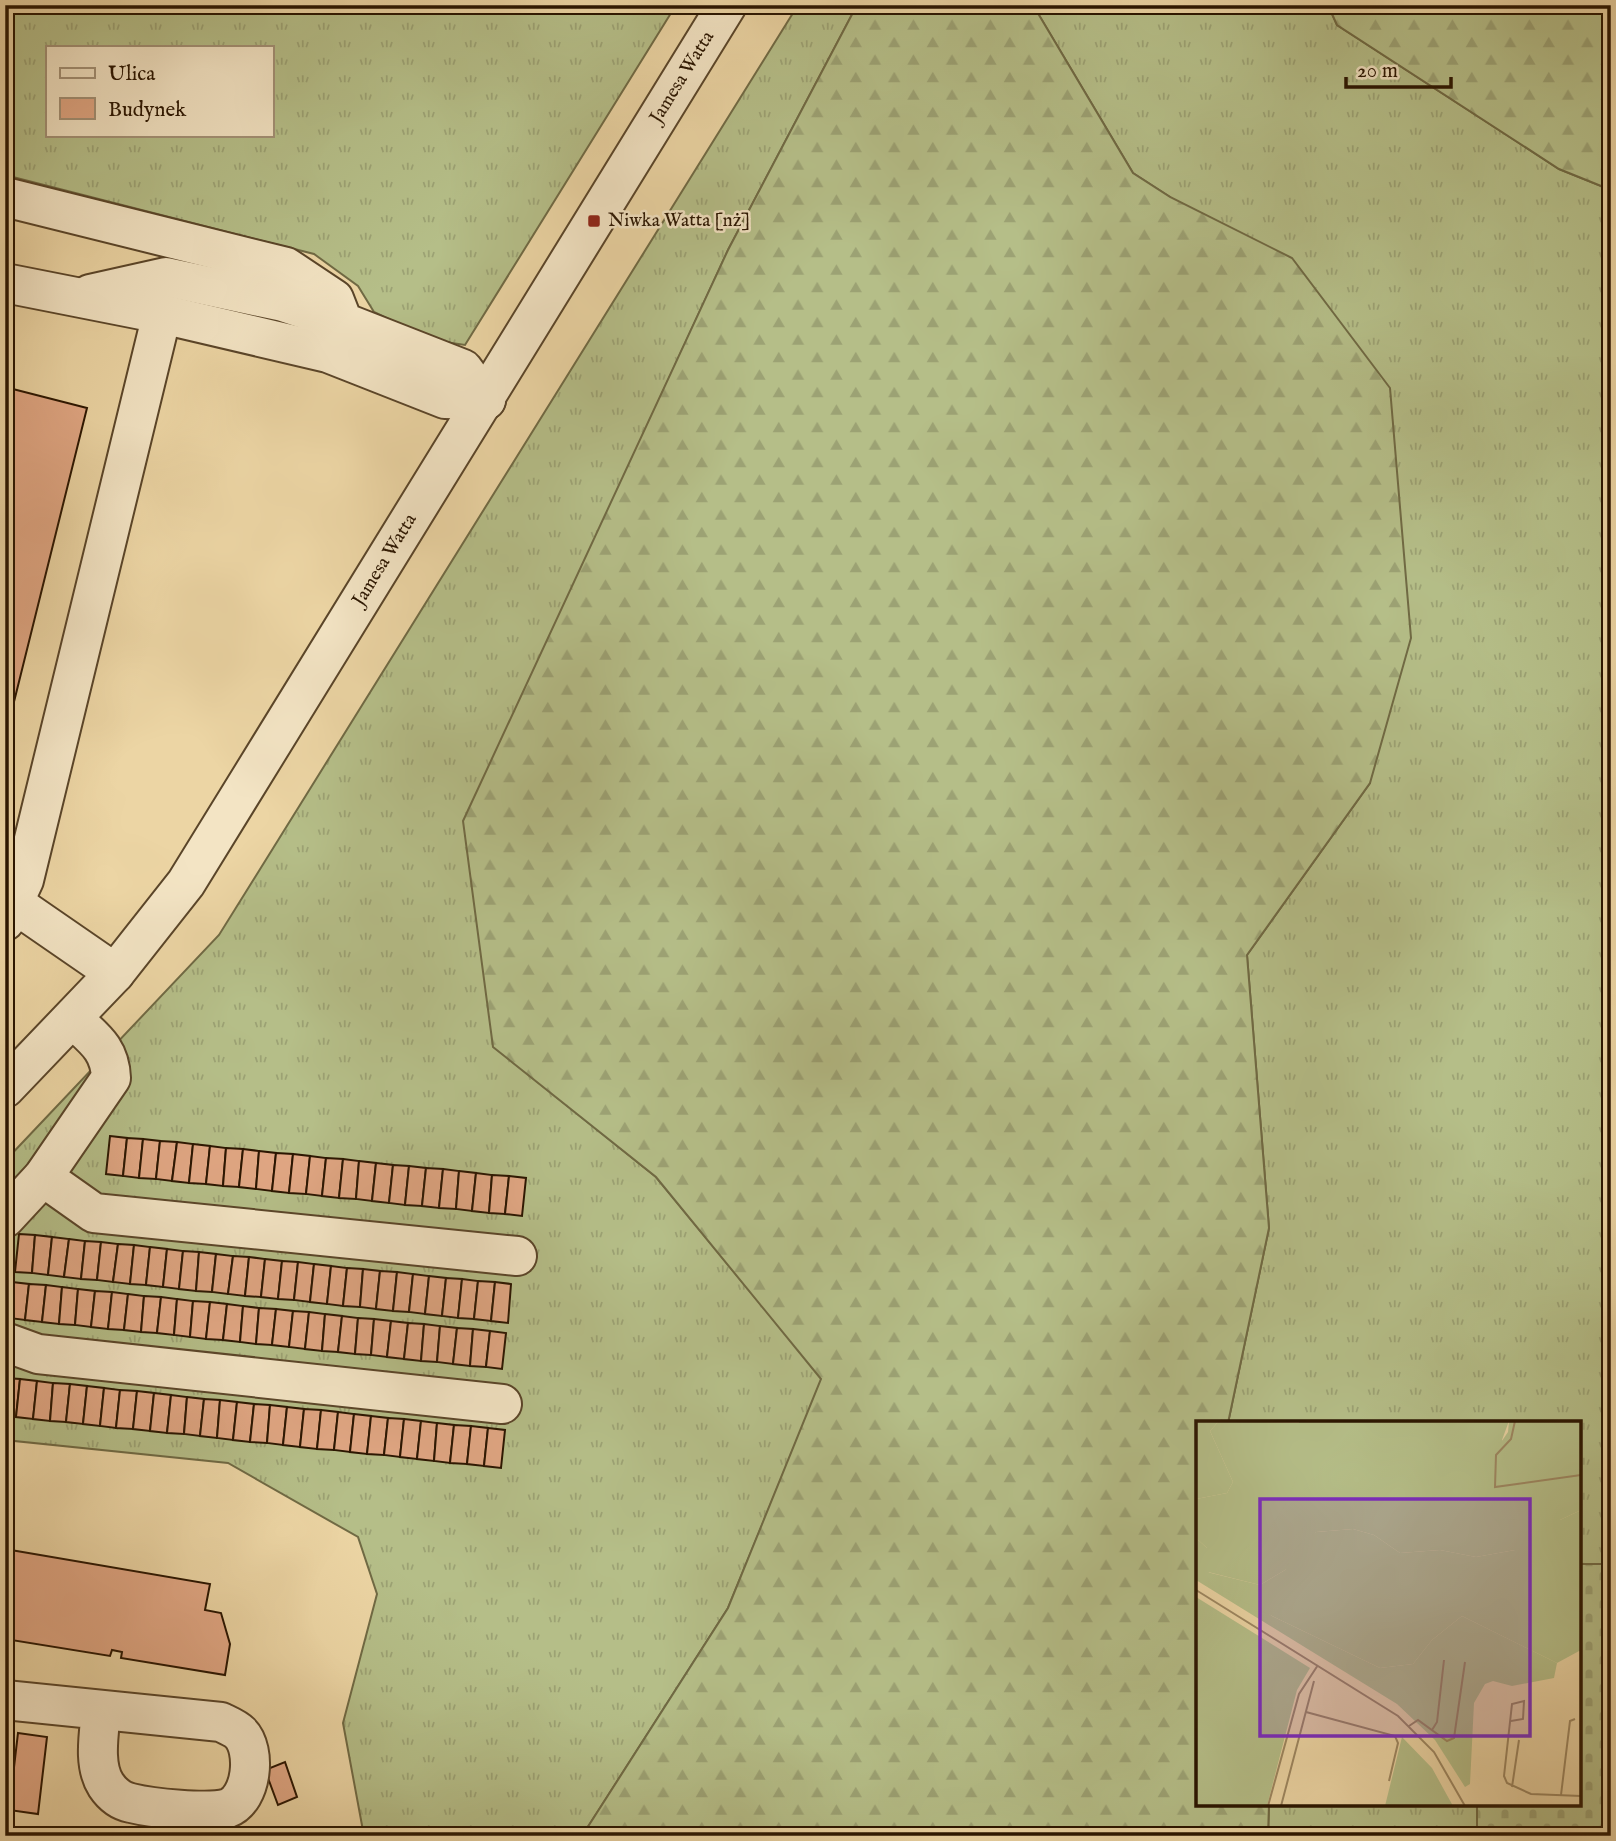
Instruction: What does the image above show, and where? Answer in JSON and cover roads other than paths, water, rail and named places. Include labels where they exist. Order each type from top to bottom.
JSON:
[{"type":"street","name":"Jamesa Watta","points":[[5,1088],[115,973],[186,883],[727,5]]},
{"type":"street","points":[[5,197],[286,267],[334,299],[335,337]]},
{"type":"street","points":[[70,298],[166,277],[283,302],[335,337],[445,399],[486,400]]},
{"type":"street","points":[[5,283],[70,298],[162,314],[335,337]]},
{"type":"street","points":[[115,973],[10,912],[162,314]]},
{"type":"street","points":[[5,1218],[43,1177],[111,1078],[110,1060],[97,1041],[73,1019]]},
{"type":"street","points":[[43,1177],[94,1213],[517,1256]]},
{"type":"street","points":[[5,1342],[38,1354],[502,1404]]},
{"type":"street","points":[[5,1700],[101,1711]]},
{"type":"place","name":"Niwka Watta [nż]","points":[[594,221]]}]
